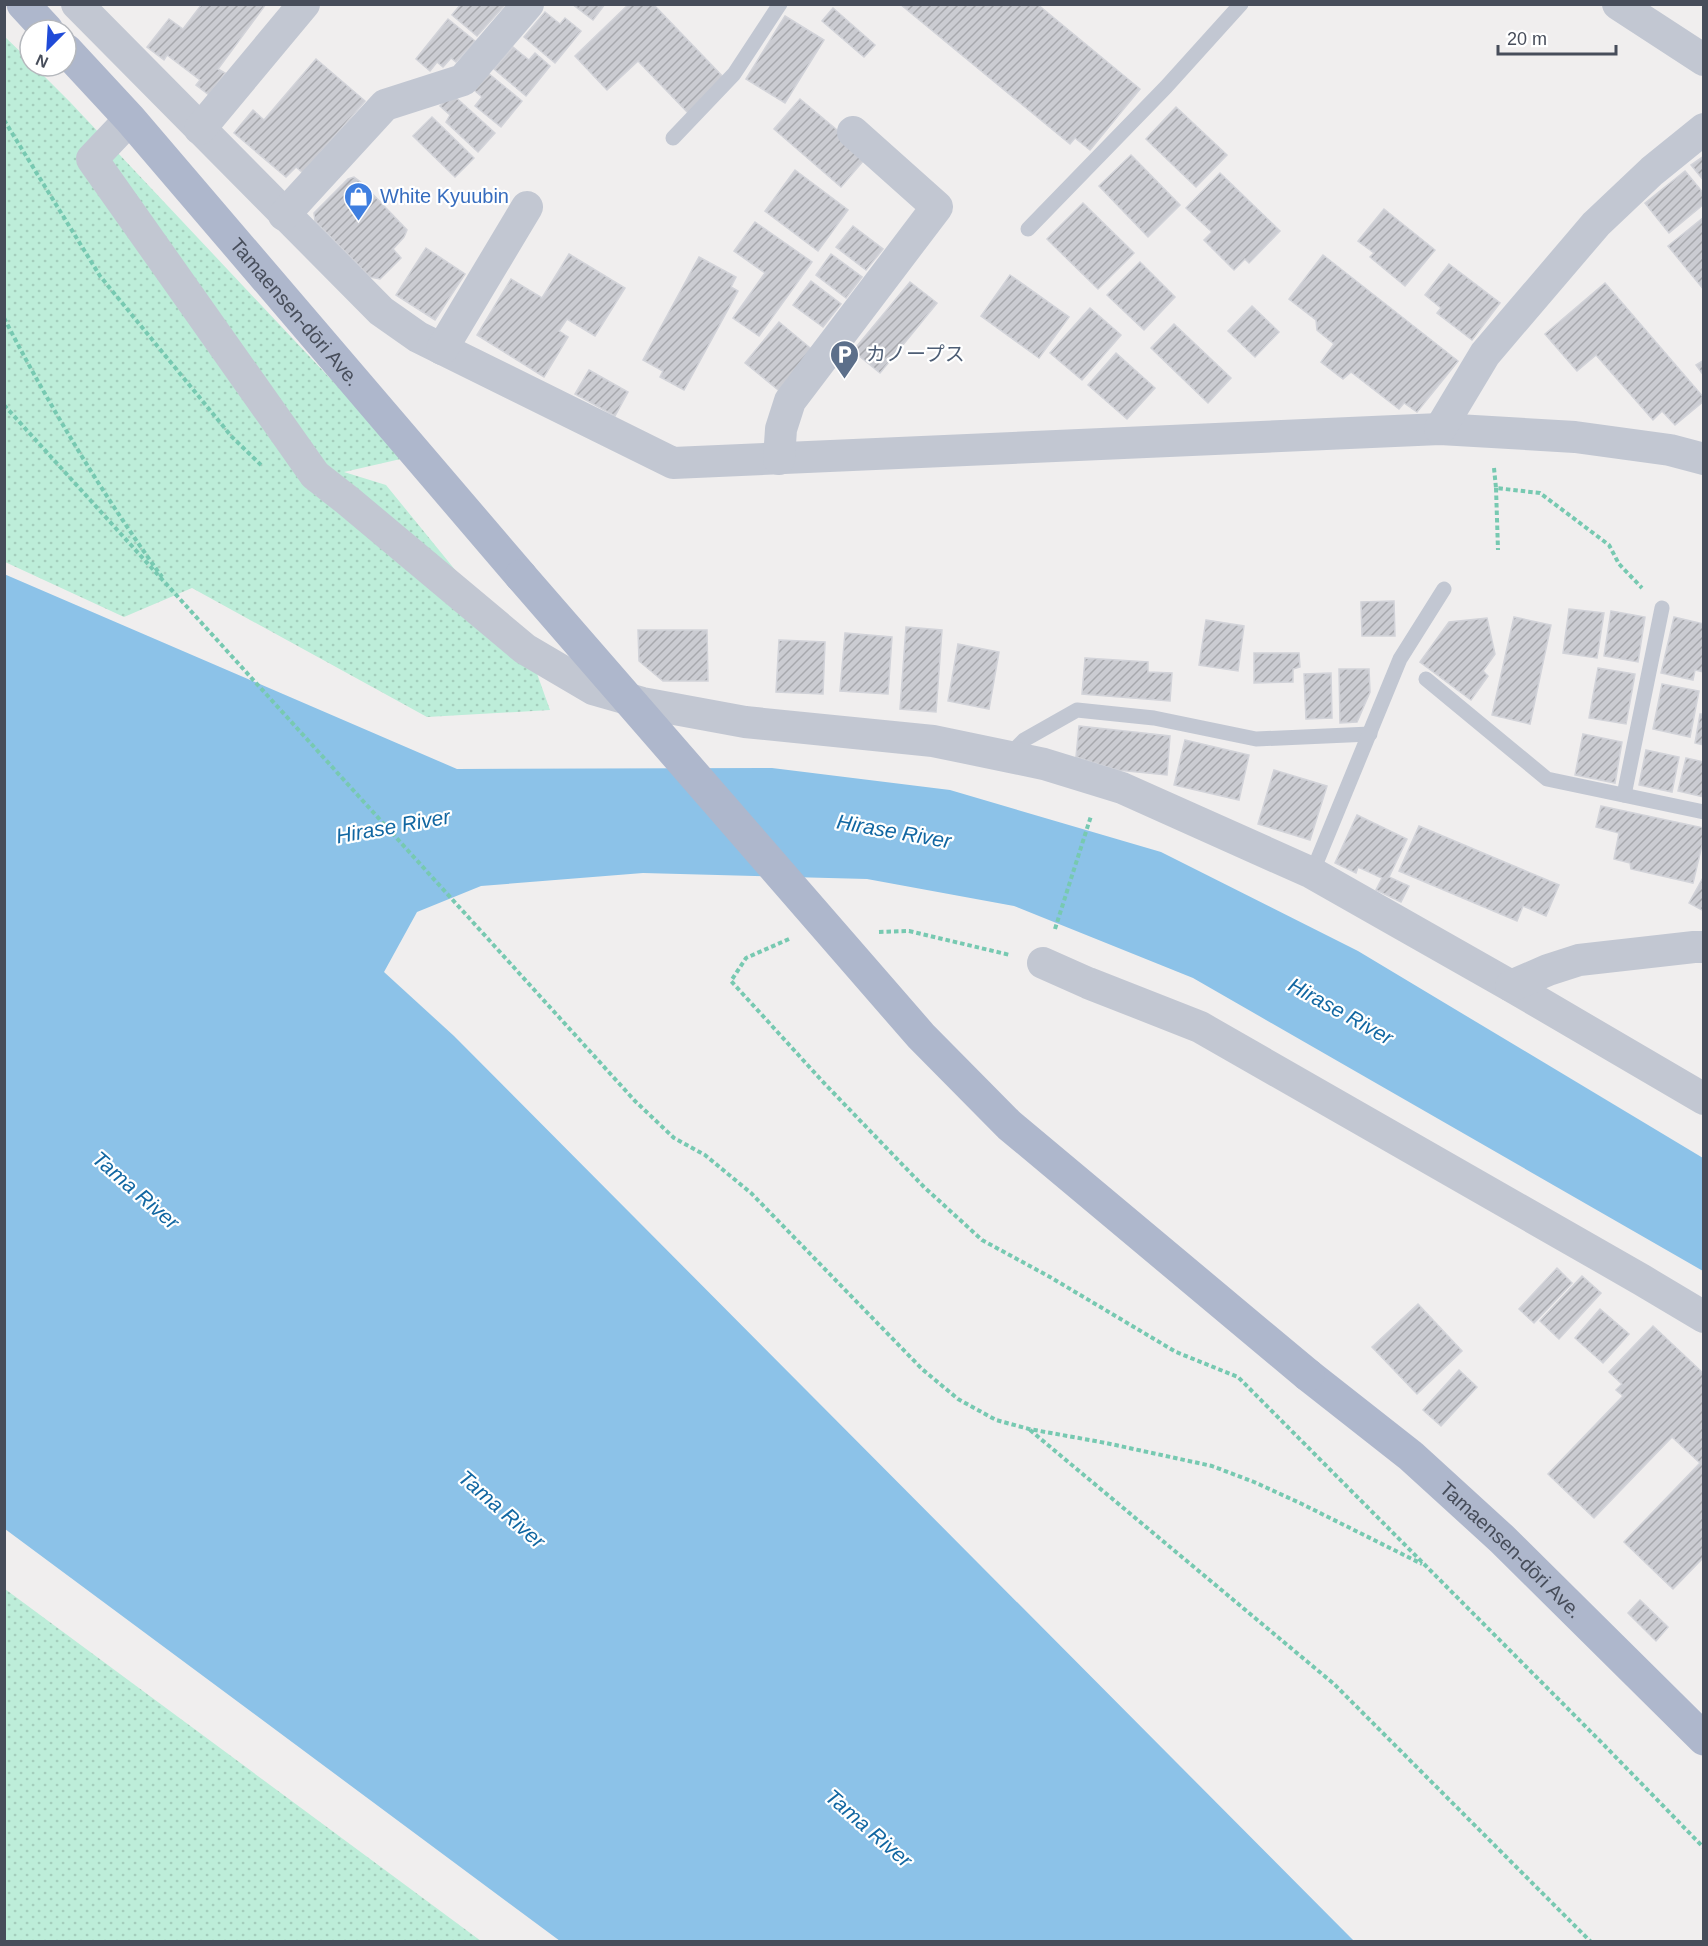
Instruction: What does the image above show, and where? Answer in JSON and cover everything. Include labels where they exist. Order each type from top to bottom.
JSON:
[{"type":"main road","points":[[23,4],[36,18]]},
{"type":"main road","name":"Tamaensen-dōri Ave.","points":[[78,63],[129,118],[521,576],[921,1036],[1009,1125],[1308,1375],[1411,1456],[1494,1531],[1704,1739]]},
{"type":"street","points":[[77,4],[381,311],[418,337],[673,463],[1440,429],[1575,437],[1670,450],[1704,459]]},
{"type":"street","points":[[200,129],[304,4]]},
{"type":"street","points":[[284,214],[385,105],[463,80],[528,4]]},
{"type":"street","points":[[1618,4],[1704,60]]},
{"type":"street","points":[[129,118],[92,159],[315,476],[347,500],[525,649],[593,689],[642,703],[745,722],[933,741],[1044,764],[1122,788],[1312,873],[1704,1099]]},
{"type":"street","points":[[1440,429],[1485,354],[1596,224],[1652,171],[1704,129]]},
{"type":"street","points":[[779,459],[781,429],[790,401],[937,207],[853,132]]},
{"type":"street","points":[[442,349],[527,207]]},
{"type":"street","points":[[1511,986],[1579,960],[1694,946],[1704,947]]},
{"type":"street","points":[[1043,963],[1200,1027],[1704,1317]]},
{"type":"lane","points":[[673,138],[734,74],[780,4]]},
{"type":"lane","points":[[1028,229],[1166,87],[1241,4]]},
{"type":"lane","points":[[1312,873],[1400,659],[1444,589]]},
{"type":"lane","points":[[1624,795],[1662,608]]},
{"type":"lane","points":[[1426,679],[1547,779],[1704,812]]},
{"type":"lane","points":[[1007,757],[1024,740],[1077,710],[1154,718],[1256,739],[1370,734]]},
{"type":"path","points":[[4,318],[70,438],[114,509],[177,597]]},
{"type":"path","points":[[4,405],[541,994],[635,1101],[674,1138],[705,1155],[751,1193],[922,1370],[958,1399],[996,1420],[1029,1429],[1212,1466],[1293,1500],[1426,1566]]},
{"type":"path","points":[[1493,432],[1498,550]]},
{"type":"path","points":[[1496,488],[1540,493],[1609,546],[1619,564],[1662,608]]},
{"type":"path","points":[[1043,963],[1092,813]]},
{"type":"path","points":[[731,981],[924,1187],[982,1240],[1050,1276],[1176,1352],[1238,1377],[1597,1737],[1704,1848]]},
{"type":"path","points":[[1029,1429],[1334,1684],[1591,1941]]},
{"type":"green space","points":[[4,36],[18,49],[18,78],[46,78],[405,458],[344,472],[386,485],[535,668],[550,710],[427,717],[192,588],[124,617],[5,562]]},
{"type":"green space","points":[[5,1589],[481,1941],[5,1941]]},
{"type":"water","points":[[4,574],[457,769],[772,768],[950,790],[1161,852],[1358,951],[1703,1158],[1703,1271],[1193,978],[1014,906],[867,879],[643,873],[481,886],[417,912],[384,972],[454,1036],[1354,1941],[560,1941],[5,1529]]},
{"type":"building","points":[[202,4],[266,4],[218,69],[225,73],[209,95],[196,85],[200,80],[167,55],[164,60],[147,47],[169,19],[183,29]]},
{"type":"building","points":[[461,4],[503,4],[504,6],[477,36],[452,15]]},
{"type":"building","points":[[572,4],[605,4],[593,20]]},
{"type":"building","points":[[629,4],[653,4],[727,81],[691,116],[638,61],[607,90],[575,56]]},
{"type":"building","points":[[900,4],[1037,4],[1140,89],[1090,150],[1075,138],[1070,144]]},
{"type":"building","points":[[833,8],[875,45],[864,57],[822,21]]},
{"type":"building","points":[[545,12],[560,24],[565,18],[581,31],[555,63],[524,37]]},
{"type":"building","points":[[785,16],[824,40],[785,103],[746,79]]},
{"type":"building","points":[[448,19],[475,41],[456,62],[451,58],[443,67],[437,62],[430,71],[416,59]]},
{"type":"building","points":[[513,47],[529,60],[535,53],[550,66],[526,96],[494,69]]},
{"type":"building","points":[[316,59],[365,101],[303,173],[296,167],[286,177],[234,133],[253,110],[264,120]]},
{"type":"building","points":[[488,73],[522,101],[501,127],[475,106],[482,97],[474,90]]},
{"type":"building","points":[[452,94],[495,133],[478,152],[446,122],[450,115],[440,106]]},
{"type":"building","points":[[800,99],[843,135],[864,160],[841,187],[774,129]]},
{"type":"building","points":[[1176,107],[1227,155],[1196,187],[1146,139]]},
{"type":"building","points":[[432,117],[474,158],[455,177],[413,136]]},
{"type":"building","points":[[1131,155],[1180,205],[1148,237],[1099,186]]},
{"type":"building","points":[[1704,156],[1704,181],[1691,165]]},
{"type":"building","points":[[795,170],[848,210],[818,251],[765,211]]},
{"type":"building","points":[[1685,171],[1704,194],[1704,204],[1669,233],[1645,203]]},
{"type":"building","points":[[1220,173],[1280,231],[1249,263],[1245,259],[1234,270],[1204,240],[1212,232],[1186,208]]},
{"type":"building","points":[[354,177],[407,230],[393,249],[401,258],[380,279],[370,277],[315,221],[314,213],[348,179]]},
{"type":"building","points":[[1083,203],[1134,253],[1098,289],[1047,239]]},
{"type":"building","points":[[1384,209],[1435,250],[1405,286],[1370,257],[1374,253],[1358,241]]},
{"type":"building","points":[[1704,217],[1704,290],[1668,246]]},
{"type":"building","points":[[755,222],[812,262],[759,336],[733,318],[765,273],[734,251]]},
{"type":"building","points":[[853,226],[883,249],[866,270],[836,247]]},
{"type":"building","points":[[426,248],[465,274],[435,320],[396,295]]},
{"type":"building","points":[[569,254],[625,288],[595,336],[567,319],[559,331],[568,337],[544,377],[477,335],[511,279],[542,298]]},
{"type":"building","points":[[831,254],[862,277],[846,298],[816,275]]},
{"type":"building","points":[[1323,255],[1458,361],[1417,412],[1404,403],[1399,409],[1351,372],[1343,379],[1321,362],[1334,344],[1317,330],[1316,320],[1289,299]]},
{"type":"building","points":[[699,257],[736,277],[731,287],[738,291],[684,390],[660,377],[663,371],[643,360]]},
{"type":"building","points":[[1140,262],[1175,297],[1144,330],[1107,295]]},
{"type":"building","points":[[1449,264],[1500,303],[1472,340],[1437,313],[1441,308],[1425,295]]},
{"type":"building","points":[[1010,275],[1069,317],[1039,358],[981,316]]},
{"type":"building","points":[[811,281],[841,304],[823,327],[793,305]]},
{"type":"building","points":[[910,282],[937,303],[880,373],[853,351]]},
{"type":"building","points":[[1605,283],[1704,398],[1704,401],[1675,425],[1662,411],[1653,420],[1596,355],[1577,371],[1545,334]]},
{"type":"building","points":[[1252,306],[1279,332],[1255,357],[1228,331]]},
{"type":"building","points":[[1090,308],[1121,335],[1082,380],[1050,353]]},
{"type":"building","points":[[779,322],[815,352],[782,393],[745,363]]},
{"type":"building","points":[[1174,324],[1231,378],[1208,403],[1151,348]]},
{"type":"building","points":[[1116,353],[1155,388],[1127,419],[1088,385]]},
{"type":"building","points":[[1704,360],[1704,376],[1696,365]]},
{"type":"building","points":[[589,370],[628,392],[615,416],[575,394]]},
{"type":"building","points":[[1394,601],[1395,636],[1362,636],[1361,602]]},
{"type":"building","points":[[1569,609],[1604,613],[1597,658],[1563,653]]},
{"type":"building","points":[[1611,611],[1645,617],[1638,662],[1604,656]]},
{"type":"building","points":[[1514,617],[1551,625],[1530,724],[1492,715]]},
{"type":"building","points":[[1674,617],[1704,624],[1704,672],[1695,670],[1693,680],[1661,673]]},
{"type":"building","points":[[1487,618],[1495,654],[1483,671],[1488,676],[1471,700],[1420,662],[1449,622]]},
{"type":"building","points":[[1206,620],[1244,626],[1238,671],[1199,665]]},
{"type":"building","points":[[906,627],[942,630],[936,712],[900,709]]},
{"type":"building","points":[[638,630],[707,630],[708,681],[663,681],[639,661]]},
{"type":"building","points":[[845,633],[892,637],[888,694],[840,691]]},
{"type":"building","points":[[779,640],[825,642],[823,694],[776,692]]},
{"type":"building","points":[[958,644],[999,652],[989,709],[948,701]]},
{"type":"building","points":[[1254,653],[1299,653],[1300,667],[1293,669],[1293,682],[1254,683]]},
{"type":"building","points":[[1085,658],[1148,662],[1148,672],[1172,673],[1170,701],[1082,694]]},
{"type":"building","points":[[1598,668],[1635,674],[1626,724],[1589,718]]},
{"type":"building","points":[[1339,669],[1369,669],[1370,692],[1357,722],[1340,723]]},
{"type":"building","points":[[1331,673],[1332,718],[1306,719],[1304,674]]},
{"type":"building","points":[[1662,684],[1699,691],[1690,737],[1653,729]]},
{"type":"building","points":[[1700,714],[1704,714],[1704,745],[1695,743]]},
{"type":"building","points":[[1079,726],[1170,736],[1167,775],[1117,770],[1076,757]]},
{"type":"building","points":[[1583,734],[1622,742],[1615,783],[1575,775]]},
{"type":"building","points":[[1185,740],[1249,755],[1239,800],[1174,785]]},
{"type":"building","points":[[1646,750],[1679,757],[1672,792],[1639,785]]},
{"type":"building","points":[[1686,758],[1704,762],[1704,797],[1678,791]]},
{"type":"building","points":[[1274,770],[1327,786],[1310,840],[1258,824]]},
{"type":"building","points":[[1601,806],[1704,828],[1693,883],[1631,869],[1630,863],[1614,859],[1619,833],[1596,827]]},
{"type":"building","points":[[1357,815],[1407,839],[1389,877],[1409,886],[1401,902],[1376,890],[1382,878],[1358,867],[1356,873],[1335,863]]},
{"type":"building","points":[[1419,826],[1559,885],[1546,916],[1523,906],[1517,921],[1399,871]]},
{"type":"building","points":[[1704,876],[1704,911],[1689,903]]},
{"type":"building","points":[[1557,1268],[1572,1283],[1534,1323],[1519,1309]]},
{"type":"building","points":[[1582,1276],[1601,1293],[1559,1339],[1540,1321]]},
{"type":"building","points":[[1418,1304],[1462,1351],[1417,1394],[1372,1347]]},
{"type":"building","points":[[1600,1309],[1629,1334],[1603,1363],[1575,1338]]},
{"type":"building","points":[[1653,1326],[1704,1374],[1704,1557],[1673,1589],[1624,1542],[1700,1463],[1672,1437],[1594,1518],[1548,1474],[1623,1396],[1616,1390],[1622,1384],[1609,1372]]},
{"type":"building","points":[[1459,1370],[1477,1387],[1441,1426],[1423,1410]]},
{"type":"building","points":[[1640,1600],[1668,1627],[1656,1641],[1628,1613]]},
{"type":"place","name":"White Kyuubin","points":[[359,222]]},
{"type":"place","name":"カノープス","points":[[845,380]]},
{"type":"water label","name":"Hirase River","points":[[393,826]]},
{"type":"water label","name":"Hirase River","points":[[894,831]]},
{"type":"water label","name":"Hirase River","points":[[1341,1011]]},
{"type":"water label","name":"Tama River","points":[[136,1190]]},
{"type":"water label","name":"Tama River","points":[[502,1509]]},
{"type":"water label","name":"Tama River","points":[[869,1828]]}]
